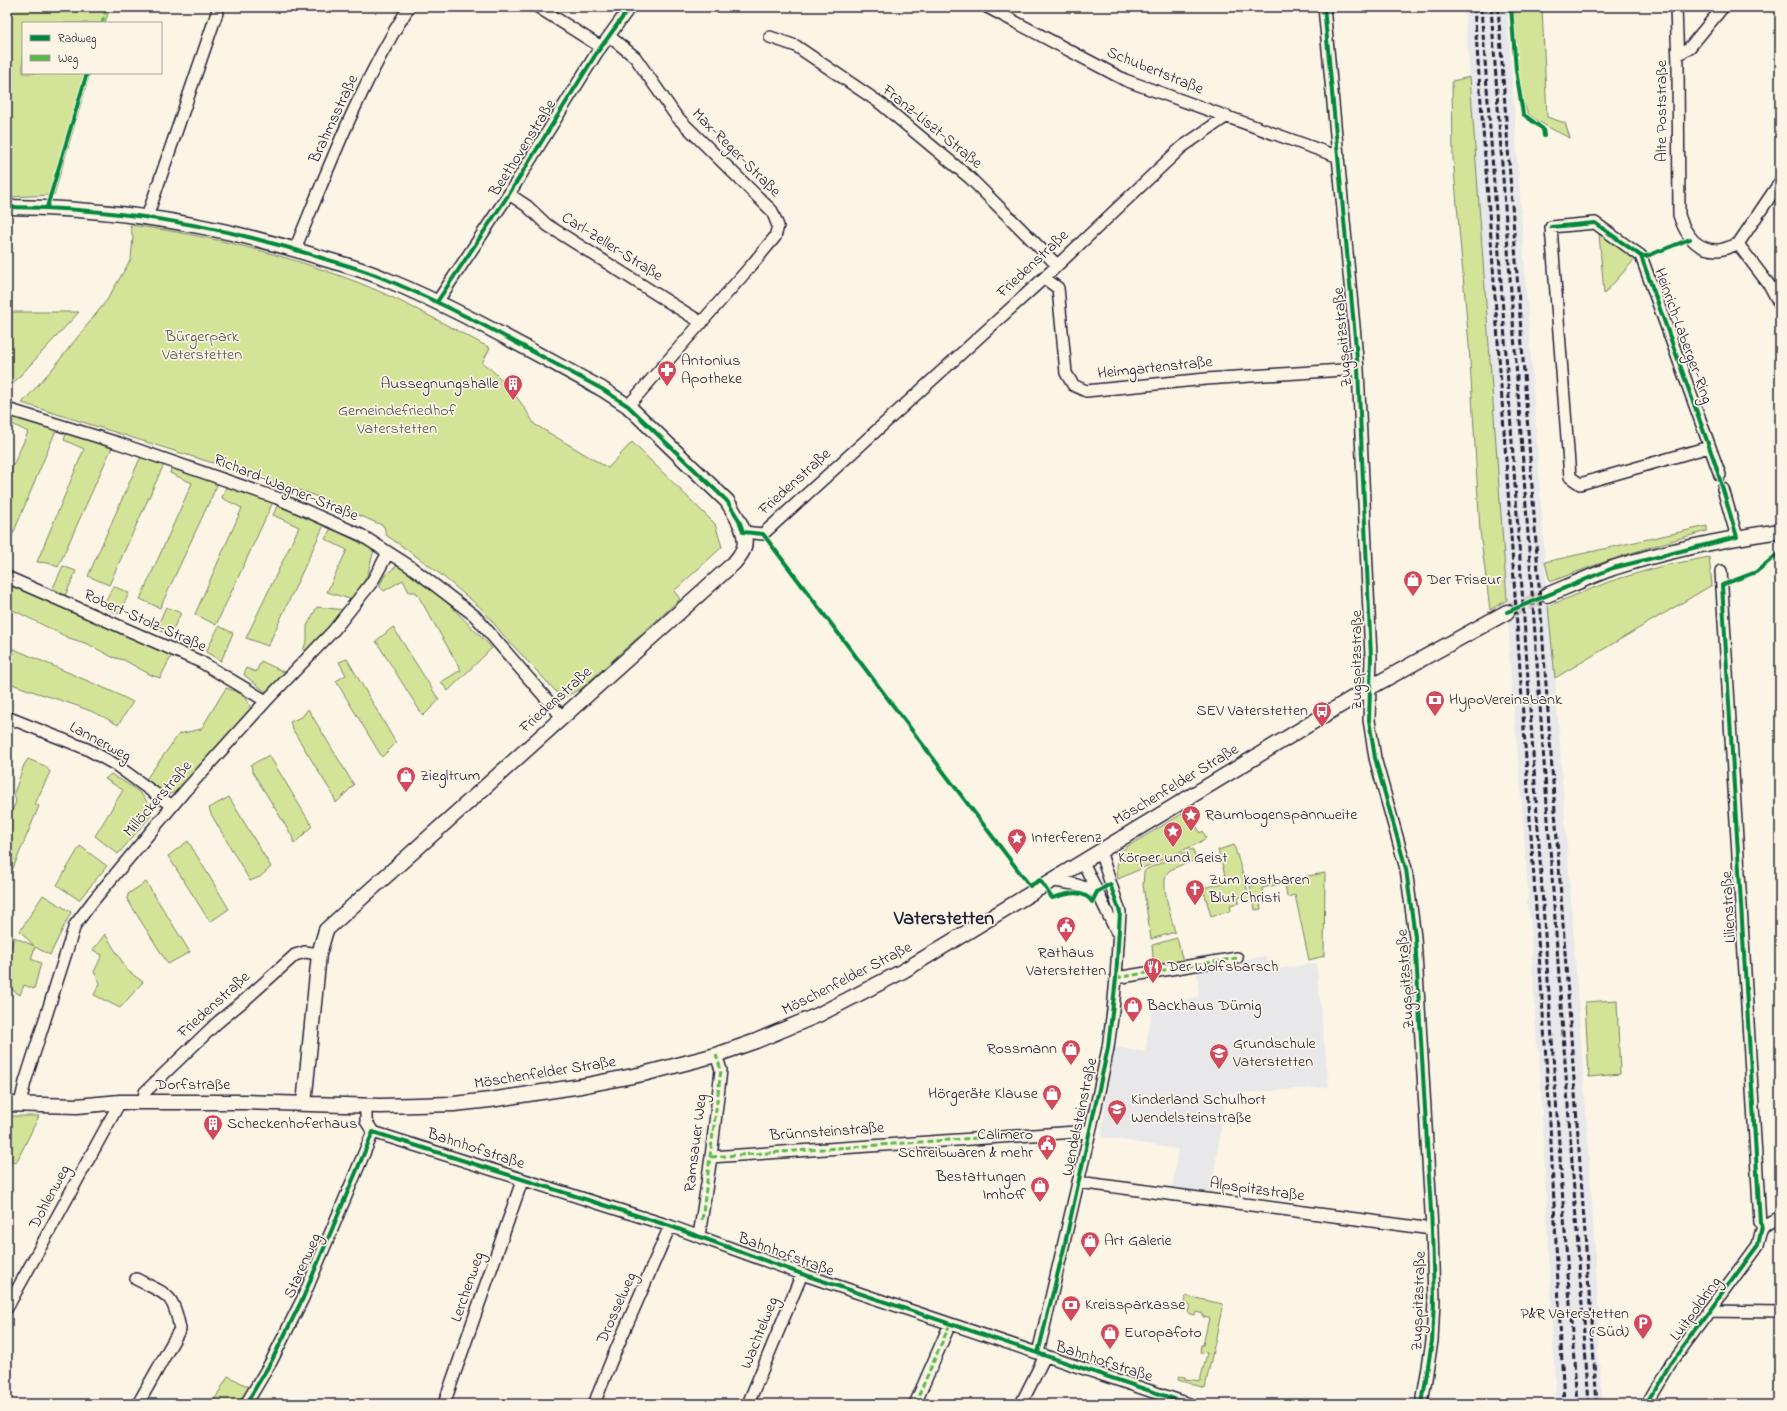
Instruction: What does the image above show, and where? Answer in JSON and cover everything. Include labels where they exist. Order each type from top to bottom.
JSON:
[{"type":"street","points":[[147,217],[219,7]]},
{"type":"street","name":"Brahmsstraße","points":[[295,249],[346,125],[395,29],[409,7]]},
{"type":"street","points":[[538,7],[601,47]]},
{"type":"street","name":"Beethovenstraße","points":[[438,302],[509,194],[601,47],[630,7]]},
{"type":"street","name":"Schubertstraße","points":[[988,7],[1124,80],[1227,116]]},
{"type":"street","name":"Zugspitzstraße","points":[[1324,7],[1358,369],[1371,650],[1369,720],[1375,758],[1406,868],[1415,931],[1432,1229],[1434,1301],[1432,1341],[1422,1404]]},
{"type":"street","name":"Alte Poststraße","points":[[1676,7],[1678,55],[1679,215],[1682,226],[1690,239],[1702,248],[1718,250],[1738,244]]},
{"type":"street","points":[[1678,55],[1690,47],[1723,7]]},
{"type":"street","name":"Max-Reger-Straße","points":[[609,36],[635,57],[676,116],[772,211],[778,226],[775,237],[702,323],[628,406]]},
{"type":"street","name":"Franz-Liszt-Straße","points":[[770,37],[796,46],[880,103],[970,178],[1057,265]]},
{"type":"street","points":[[1227,116],[1339,157]]},
{"type":"street","name":"Friedenstraße","points":[[304,1104],[319,954],[326,930],[734,563],[743,550],[743,532],[763,534],[1044,278],[1182,147],[1227,116]]},
{"type":"street","points":[[1780,182],[1738,244],[1770,286],[1780,305]]},
{"type":"street","name":"Carl-Zeller-Straße","points":[[509,194],[527,206],[547,225],[702,323]]},
{"type":"street","points":[[7,207],[73,209],[147,217],[232,233],[295,249],[385,279],[438,302],[602,389],[628,406],[726,501],[739,520],[743,532]]},
{"type":"street","name":"Heinrich-Laberger-Ring","points":[[1709,447],[1580,484],[1570,477],[1551,227],[1595,223],[1641,256],[1720,475]]},
{"type":"street","name":"Heimgartenstraße","points":[[1044,278],[1058,288],[1066,373],[1073,385],[1086,391],[1206,378],[1358,369]]},
{"type":"street","name":"Richard-Wagner-Straße","points":[[7,409],[118,443],[277,498],[361,535],[412,567],[475,616],[562,718]]},
{"type":"street","points":[[1723,489],[1737,537]]},
{"type":"street","points":[[1547,594],[1613,568],[1737,537],[1780,531]]},
{"type":"street","name":"Millöckerstraße","points":[[14,1104],[25,1082],[75,925],[92,901],[172,806],[266,701],[334,630],[372,582],[388,552]]},
{"type":"street","name":"Lilienstraße","points":[[1721,571],[1760,1223],[1762,1227]]},
{"type":"street","name":"Robert-Stolz-Straße","points":[[7,577],[202,662],[266,701]]},
{"type":"street","name":"Möschenfelder Straße","points":[[373,1106],[454,1104],[540,1093],[644,1074],[716,1055],[756,1041],[818,1015],[884,981],[954,941],[1369,688],[1507,612]]},
{"type":"street","name":"Lannerweg","points":[[7,717],[98,755],[116,765],[172,806]]},
{"type":"street","name":"Wendelsteinstraße","points":[[1021,1404],[1042,1354],[1108,1048],[1116,978],[1120,912],[1100,851]]},
{"type":"street","name":"Wendelsteinstraße","points":[[1083,862],[1097,892],[1111,916],[1118,935]]},
{"type":"street","points":[[1054,880],[1074,884],[1097,892]]},
{"type":"street","name":"Friedenstraße","points":[[143,1102],[145,1092],[218,1022],[246,999],[295,954],[305,952],[319,954]]},
{"type":"street","points":[[1116,978],[1238,958]]},
{"type":"street","name":"Ramsauer Weg","points":[[700,1236],[721,1070],[716,1055]]},
{"type":"street","name":"Dorfstraße","points":[[14,1104],[77,1106],[120,1102],[244,1102],[373,1106]]},
{"type":"street","name":"Dohlenweg","points":[[7,1308],[120,1102]]},
{"type":"street","points":[[372,1132],[366,1121],[373,1106]]},
{"type":"street","name":"Brünnsteinstraße","points":[[711,1157],[1090,1131]]},
{"type":"street","name":"Bahnhofstraße","points":[[372,1132],[522,1181],[670,1226],[802,1274],[1188,1404]]},
{"type":"street","name":"Starenweg","points":[[246,1404],[271,1362],[303,1298],[372,1132]]},
{"type":"street","name":"Lerchenweg","points":[[444,1404],[522,1181]]},
{"type":"street","name":"Alpspitzstraße","points":[[1078,1182],[1432,1229]]},
{"type":"street","points":[[1762,1227],[1767,1222],[1780,1217]]},
{"type":"street","name":"Drosselweg","points":[[594,1404],[670,1226]]},
{"type":"street","name":"Luitpoldring","points":[[1647,1404],[1671,1363],[1758,1244],[1762,1227]]},
{"type":"street","name":"Wachtelweg","points":[[748,1404],[802,1274]]},
{"type":"street","points":[[136,1279],[168,1296],[176,1309],[180,1329],[138,1404]]},
{"type":"street","points":[[1708,1311],[1780,1312]]},
{"type":"street","points":[[915,1404],[950,1324]]},
{"type":"shaded area","points":[[1464,7],[1507,7],[1548,606],[1555,678],[1586,1111],[1599,1319],[1598,1351],[1603,1404],[1556,1404],[1539,1051],[1537,1049],[1530,919],[1527,902],[1528,892],[1509,653],[1510,649],[1481,225]]},
{"type":"shaded area","name":"Grundschule Vaterstetten","points":[[1266,956],[1270,970],[1316,963],[1329,1087],[1226,1094],[1211,1195],[1172,1189],[1178,1149],[1101,1137],[1114,1047],[1145,1052],[1153,1004],[1199,997],[1197,968]]},
{"type":"green space","points":[[7,7],[110,7],[105,22],[22,22],[22,74],[90,74],[54,195],[7,197]]},
{"type":"green space","points":[[1514,7],[1542,7],[1547,117],[1565,123],[1570,138],[1535,119],[1528,113],[1524,104],[1517,62]]},
{"type":"green space","points":[[1470,77],[1507,600],[1490,610],[1480,531],[1469,345],[1453,158],[1452,81]]},
{"type":"green space","name":"Gemeindefriedhof Vaterstetten","points":[[130,225],[219,240],[306,264],[362,284],[395,298],[490,348],[482,363],[496,374],[511,390],[534,424],[608,468],[632,442],[715,524],[722,547],[674,591],[680,599],[581,689],[562,698],[504,636],[482,609],[434,569],[386,535],[384,526],[308,493],[22,403],[54,367],[107,300],[131,259],[133,238]]},
{"type":"green space","points":[[1599,233],[1635,259],[1604,294]]},
{"type":"green space","points":[[7,312],[79,312],[7,390]]},
{"type":"green space","points":[[13,414],[57,428],[8,546],[7,479],[28,432],[10,423]]},
{"type":"green space","points":[[67,431],[113,445],[58,567],[48,563],[37,562],[84,449],[64,440]]},
{"type":"green space","points":[[142,454],[165,462],[109,585],[88,576]]},
{"type":"green space","points":[[172,465],[219,481],[160,608],[140,599],[192,483],[170,473]]},
{"type":"green space","points":[[227,484],[273,502],[216,625],[195,614],[242,508],[222,498]]},
{"type":"green space","points":[[278,504],[324,525],[268,646],[246,638],[299,527],[273,515]]},
{"type":"green space","points":[[1707,526],[1707,531],[1627,554],[1550,582],[1545,562]]},
{"type":"green space","points":[[331,528],[374,550],[367,576],[353,600],[327,592],[347,550],[325,539]]},
{"type":"green space","points":[[1709,557],[1712,585],[1555,678],[1548,606],[1611,581],[1662,566]]},
{"type":"green space","points":[[398,565],[435,590],[492,648],[448,691],[441,682],[461,670],[416,592],[409,592],[403,580],[384,591],[379,586],[385,575]]},
{"type":"green space","points":[[63,566],[76,571],[65,596],[53,588]]},
{"type":"green space","points":[[7,583],[173,653],[160,678],[151,675],[124,660],[112,657],[88,644],[69,638],[7,607]]},
{"type":"green space","points":[[113,586],[129,593],[119,614],[103,607]]},
{"type":"green space","points":[[166,607],[181,613],[170,635],[156,629]]},
{"type":"green space","points":[[317,607],[346,610],[311,651],[303,650],[307,640],[307,626]]},
{"type":"green space","points":[[219,626],[233,633],[221,661],[206,652]]},
{"type":"green space","points":[[393,627],[439,700],[423,716],[376,641]]},
{"type":"green space","points":[[7,646],[133,702],[118,725],[78,706],[7,682]]},
{"type":"green space","points":[[347,659],[396,743],[382,757],[336,681],[346,675],[339,662]]},
{"type":"green space","points":[[261,661],[286,673],[266,692],[244,675],[246,668],[256,672]]},
{"type":"green space","points":[[226,688],[245,695],[252,711],[180,791],[168,794],[157,792],[144,782],[179,734],[201,729]]},
{"type":"green space","points":[[308,709],[354,785],[336,803],[333,795],[293,730],[290,722],[303,716]]},
{"type":"green space","points":[[269,755],[312,826],[294,844],[292,836],[252,771],[251,765]]},
{"type":"green space","points":[[28,759],[45,766],[50,772],[35,804],[39,806],[7,879],[7,821],[16,802],[14,793],[24,765]]},
{"type":"green space","points":[[111,774],[137,790],[142,795],[149,808],[151,816],[118,854],[95,836],[123,790],[105,779]]},
{"type":"green space","points":[[229,797],[271,867],[260,877],[250,881],[209,808]]},
{"type":"green space","points":[[1192,808],[1198,821],[1195,823],[1200,833],[1203,831],[1206,838],[1197,844],[1118,879],[1118,854],[1128,846]]},
{"type":"green space","points":[[188,841],[229,909],[210,922],[168,856]]},
{"type":"green space","points":[[1234,845],[1249,895],[1252,894],[1250,886],[1325,873],[1324,956],[1309,960],[1295,895],[1287,897],[1285,883],[1262,888],[1264,901],[1260,902],[1261,909],[1255,910],[1253,900],[1244,902],[1243,896],[1238,898],[1239,903],[1230,905],[1231,911],[1211,916],[1203,888],[1227,882],[1218,850]]},
{"type":"green space","points":[[80,846],[107,866],[79,900],[57,885]]},
{"type":"green space","points":[[1193,849],[1196,860],[1172,869],[1166,875],[1165,890],[1175,932],[1151,939],[1143,885],[1144,872],[1147,869]]},
{"type":"green space","points":[[146,882],[190,952],[168,964],[127,899],[128,894]]},
{"type":"green space","points":[[43,895],[71,912],[50,955],[35,947],[31,959],[41,963],[34,989],[24,985],[20,995],[7,986],[7,960],[14,937],[34,946],[20,931]]},
{"type":"green space","points":[[105,934],[128,971],[143,982],[120,1008],[94,995],[100,983],[94,972],[102,955],[93,950]]},
{"type":"green space","points":[[1177,938],[1183,962],[1154,968],[1152,945]]},
{"type":"green space","points":[[1617,1000],[1620,1074],[1589,1077],[1585,1002]]},
{"type":"green space","points":[[7,1116],[39,1116],[16,1163],[7,1159]]},
{"type":"green space","points":[[1186,1296],[1223,1304],[1205,1388],[1178,1380],[1179,1376],[1185,1377],[1185,1379],[1200,1381],[1207,1353],[1200,1352],[1209,1318],[1203,1317],[1203,1314],[1196,1312],[1195,1315],[1188,1313],[1190,1305],[1184,1303]]},
{"type":"green space","points":[[228,1376],[249,1387],[240,1404],[212,1404]]},
{"type":"tunnel","points":[[1507,612],[1547,595]]},
{"type":"railway","points":[[1474,7],[1493,266],[1549,1103],[1564,1404]]},
{"type":"railway","points":[[1481,7],[1577,1404]]},
{"type":"railway","points":[[1491,7],[1589,1404]]},
{"type":"railway","points":[[1498,7],[1597,1404]]},
{"type":"marked path","points":[[102,22],[107,7]]},
{"type":"marked path","points":[[1116,978],[1237,958]]},
{"type":"marked path","points":[[702,1220],[721,1070],[716,1055]]},
{"type":"marked path","points":[[711,1157],[1019,1135]]},
{"type":"marked path","points":[[915,1404],[950,1324]]},
{"type":"cycle path","points":[[437,302],[509,194],[596,54],[630,7]]},
{"type":"cycle path","points":[[1324,7],[1358,369],[1371,657],[1369,720],[1375,758],[1406,869],[1415,937],[1432,1229],[1434,1301],[1432,1341],[1422,1404]]},
{"type":"cycle path","points":[[1511,7],[1516,70],[1523,114],[1543,129],[1544,136]]},
{"type":"cycle path","points":[[47,207],[87,74]]},
{"type":"cycle path","points":[[7,207],[47,208],[128,215],[208,228],[286,247],[355,268],[378,276],[441,304],[495,331],[602,389],[628,406],[727,501],[739,520],[743,532],[763,534],[1030,886],[1040,880],[1052,898],[1074,893],[1084,895],[1092,902],[1097,892],[1110,884],[1120,912],[1116,978],[1108,1048],[1064,1248],[1038,1353]]},
{"type":"cycle path","points":[[1551,227],[1595,223],[1641,256],[1647,256],[1690,239]]},
{"type":"cycle path","points":[[1507,612],[1613,568],[1737,537],[1715,463],[1641,256]]},
{"type":"cycle path","points":[[1647,1404],[1671,1363],[1758,1245],[1762,1227],[1760,1223],[1722,585],[1756,572],[1780,552]]},
{"type":"cycle path","points":[[246,1404],[271,1362],[303,1298],[373,1132],[670,1226],[802,1274],[1189,1404]]},
{"type":"place","name":"Antonius Apotheke","points":[[667,387]]},
{"type":"place","name":"Aussegnungshalle","points":[[513,401]]},
{"type":"place","name":"Der Friseur","points":[[1413,597]]},
{"type":"place","name":"HypoVereinsbank","points":[[1435,717]]},
{"type":"place","name":"SEV Vaterstetten","points":[[1322,728]]},
{"type":"place","name":"Ziegltrum","points":[[406,793]]},
{"type":"place","name":"Raumbogenspannweite","points":[[1191,832]]},
{"type":"place","name":"Körper und Geist","points":[[1173,848]]},
{"type":"place","name":"Interferenz","points":[[1017,855]]},
{"type":"place","name":"Zum kostbaren Blut Christi","points":[[1195,906]]},
{"type":"place","name":"Rathaus Vaterstetten","points":[[1066,943]]},
{"type":"place","name":"Der Wolfsbarsch","points":[[1153,984]]},
{"type":"place","name":"Backhaus Dümig","points":[[1133,1023]]},
{"type":"place","name":"Rossmann","points":[[1071,1066]]},
{"type":"place","name":"Grundschule Vaterstetten","points":[[1219,1070]]},
{"type":"place","name":"Hörgeräte Klause","points":[[1052,1111]]},
{"type":"place","name":"Kinderland Schulhort Wendelsteinstraße","points":[[1117,1126]]},
{"type":"place","name":"Scheckenhoferhaus","points":[[213,1141]]},
{"type":"place","name":"Calimero Schreibwaren & mehr","points":[[1047,1161]]},
{"type":"place","name":"Bestattungen Imhoff","points":[[1040,1203]]},
{"type":"place","name":"Art Galerie","points":[[1090,1258]]},
{"type":"place","name":"Kreissparkasse","points":[[1071,1322]]},
{"type":"place","name":"P&R Vaterstetten (Süd)","points":[[1643,1340]]},
{"type":"place","name":"Europafoto","points":[[1110,1350]]},
{"type":"district","name":"Vaterstetten","points":[[944,919]]},
{"type":"park label","name":"Bürgerpark Vaterstetten","points":[[202,346]]}]
